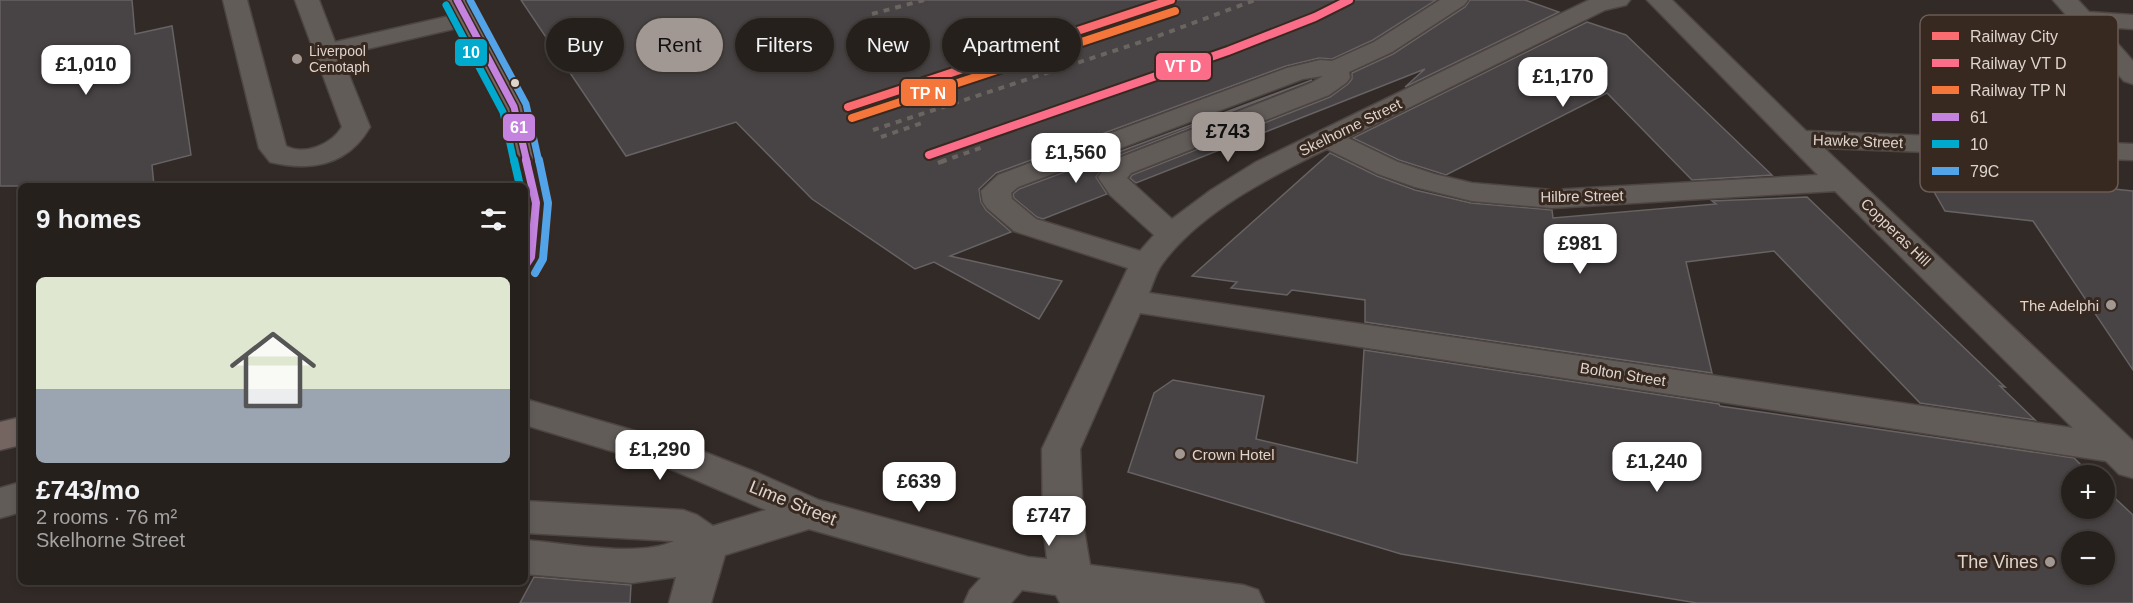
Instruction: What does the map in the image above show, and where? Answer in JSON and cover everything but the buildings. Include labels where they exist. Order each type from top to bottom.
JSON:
[{"type":"main road","points":[[462,9],[514,107],[536,203],[528,262]]},
{"type":"main road","points":[[0,436],[18,432]]},
{"type":"street","points":[[236,0],[273,148],[280,156],[316,157],[335,150],[350,140],[356,127],[307,0]]},
{"type":"street","points":[[1146,263],[1024,225],[998,202],[996,191],[1008,181],[1296,73],[1320,68],[1336,69],[1383,47],[1456,0]]},
{"type":"street","name":"Skelhorne Street","points":[[1076,592],[1063,524],[1061,449],[1146,263],[1171,234],[1230,190],[1266,168],[1597,5],[1618,0]]},
{"type":"street","name":"Copperas Hill","points":[[1659,0],[1798,139],[1845,182],[2124,456]]},
{"type":"street","points":[[2065,0],[2078,15]]},
{"type":"street","points":[[327,51],[462,9]]},
{"type":"street","points":[[2118,21],[2133,22]]},
{"type":"street","points":[[2118,49],[2133,50]]},
{"type":"street","points":[[2118,59],[2133,76]]},
{"type":"street","points":[[1171,234],[1120,189],[1112,177],[1121,167],[1320,89],[1337,78],[1336,69]]},
{"type":"street","name":"Hilbre Street","points":[[1328,139],[1388,168],[1425,181],[1472,192],[1552,199],[1845,182]]},
{"type":"street","name":"Hawke Street","points":[[1798,139],[1920,144]]},
{"type":"street","name":"Hawke Street","points":[[2118,151],[2133,152]]},
{"type":"street","name":"Bolton Street","points":[[1130,301],[2124,456]]},
{"type":"street","name":"Lime Street","points":[[528,413],[681,458],[744,483],[809,513],[1014,570],[1076,592],[1244,603]]},
{"type":"street","points":[[0,502],[18,498]]},
{"type":"street","points":[[528,557],[632,566],[668,563],[707,544],[809,513]]},
{"type":"street","points":[[528,517],[683,526],[707,544]]},
{"type":"street","points":[[690,603],[707,544]]},
{"type":"street","points":[[985,603],[1014,570]]},
{"type":"railway","points":[[872,14],[924,0]]},
{"type":"railway","points":[[873,130],[1150,39],[1255,0]]},
{"type":"railway","points":[[881,137],[925,122]]},
{"type":"railway","points":[[941,162],[983,147]]},
{"type":"railway","points":[[938,163],[946,160]]},
{"type":"rail line","name":"City","points":[[848,107],[1171,0]]},
{"type":"transit line","name":"61","points":[[457,0],[514,107],[536,203],[531,257],[528,262]]},
{"type":"transit line","name":"79C","points":[[470,0],[526,104],[548,203],[543,259],[535,273]]},
{"type":"transit line","points":[[929,155],[1228,51],[1315,17],[1349,0]]},
{"type":"transit line","name":"10","points":[[446,5],[503,112],[519,183]]},
{"type":"transit line","points":[[852,118],[1175,11]]},
{"type":"place","name":"Liverpool Cenotaph","points":[[297,59]]},
{"type":"place","name":"The Adelphi","points":[[2111,305]]},
{"type":"place","name":"Crown Hotel","points":[[1180,454]]},
{"type":"place","name":"The Vines","points":[[2050,562]]}]
